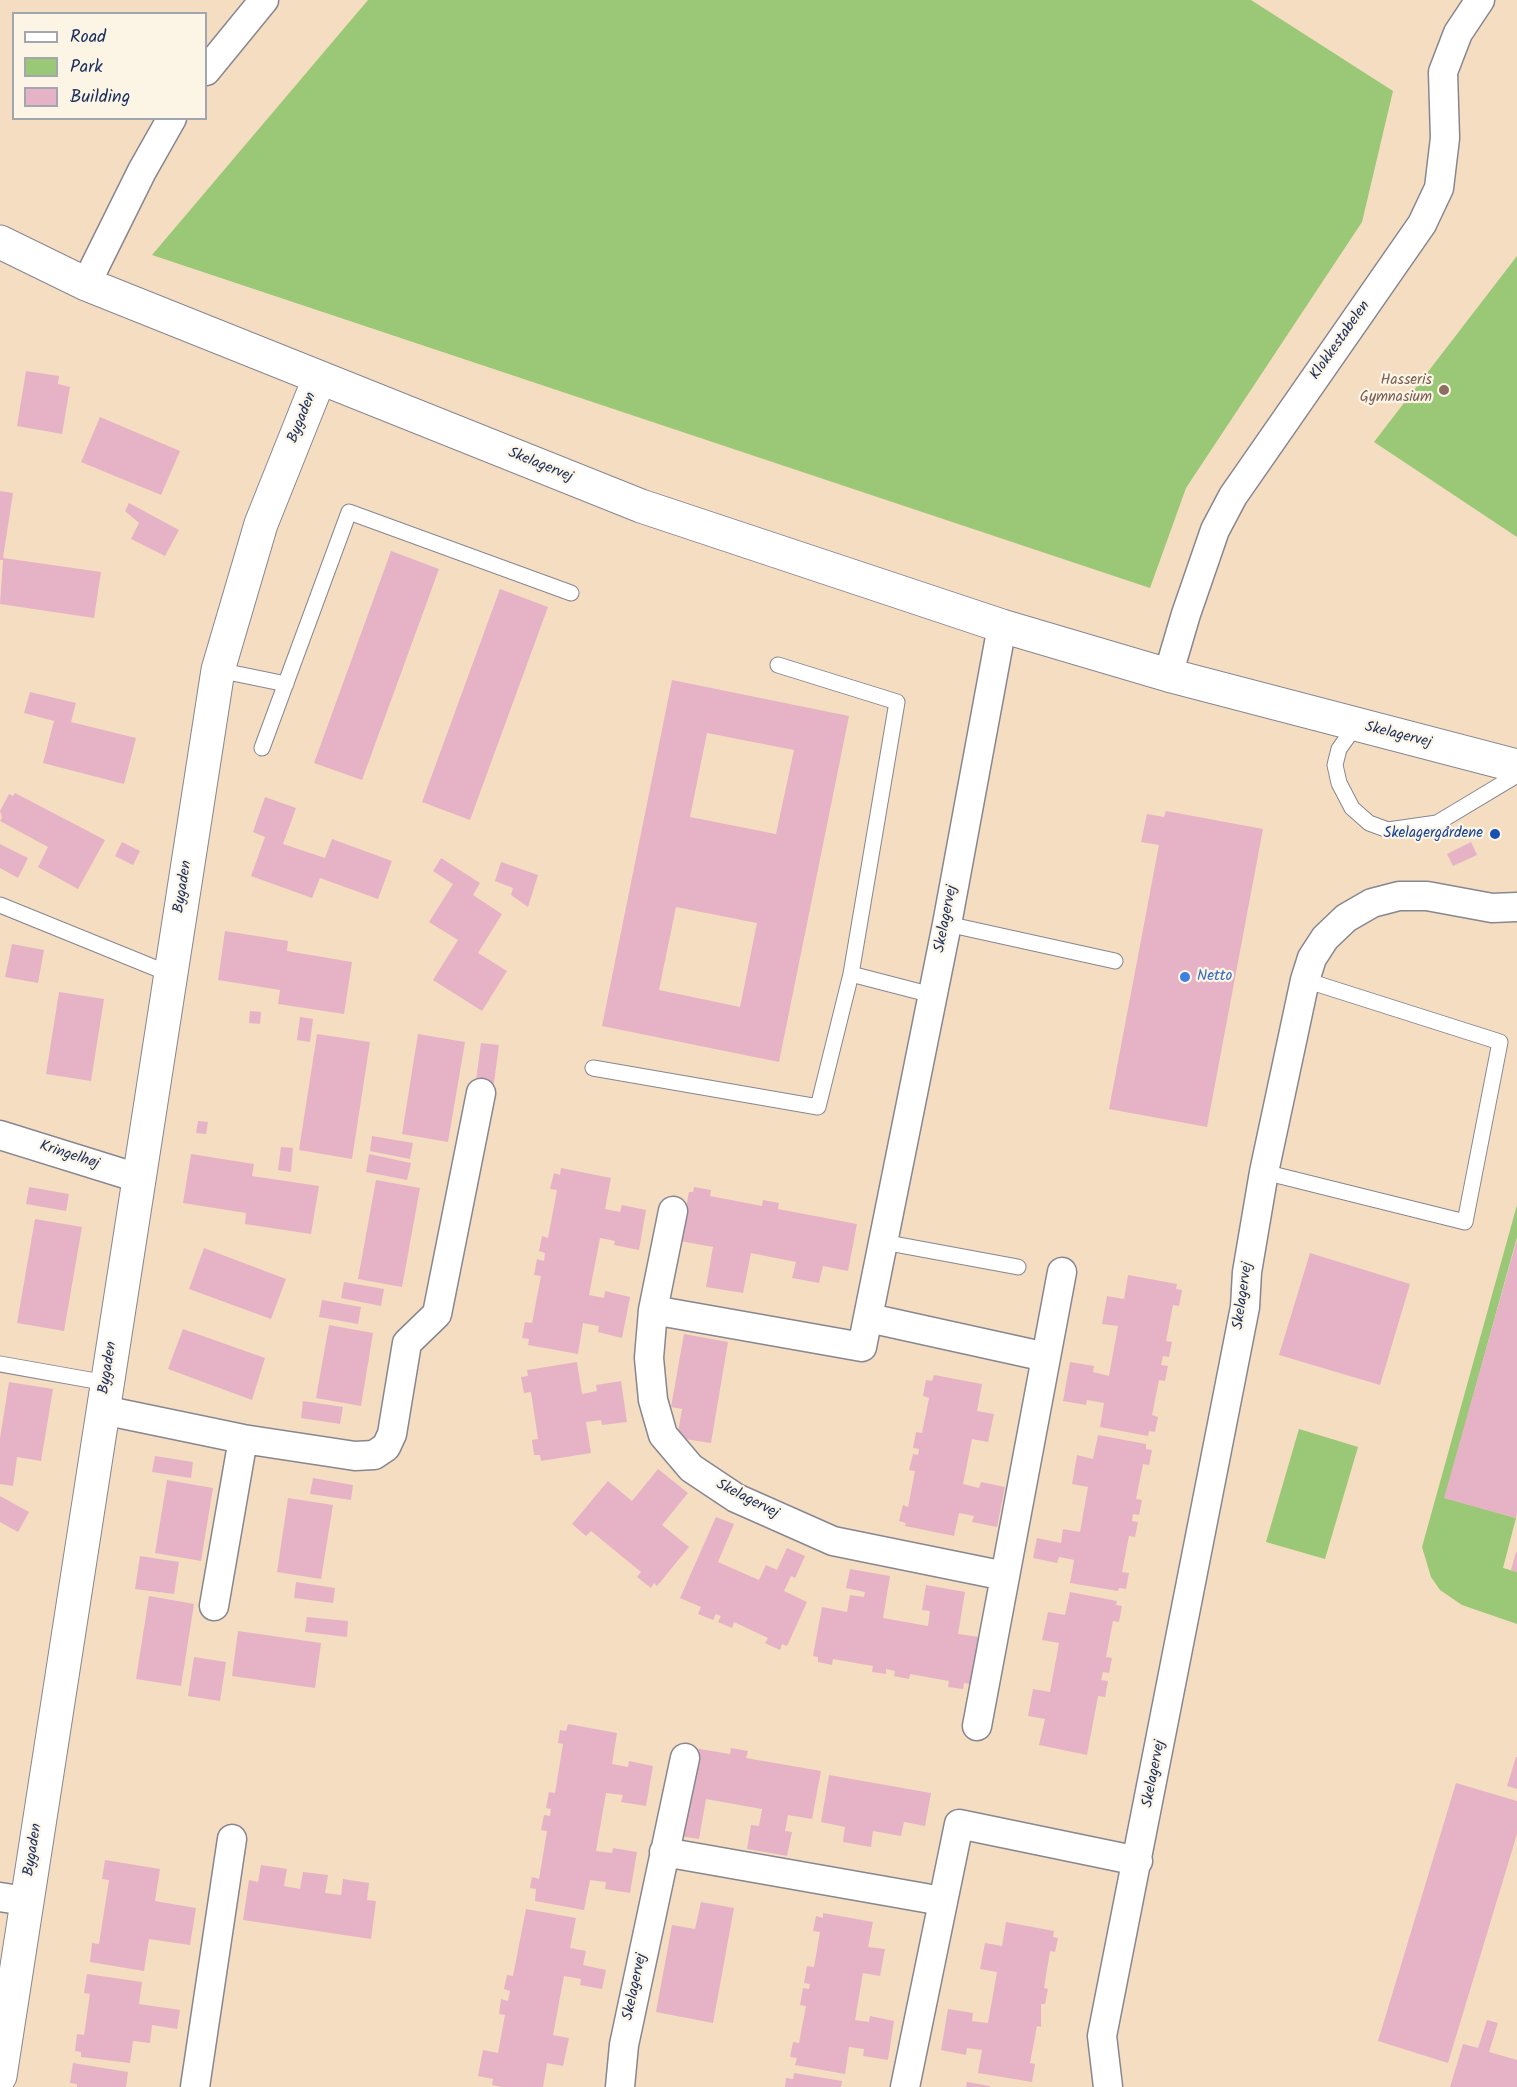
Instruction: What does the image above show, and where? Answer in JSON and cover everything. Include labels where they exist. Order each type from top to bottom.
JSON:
[{"type":"street","points":[[207,70],[232,35],[264,0]]},
{"type":"street","name":"Klokkestabelen","points":[[1168,675],[1215,530],[1233,496],[1422,224],[1439,188],[1445,138],[1443,72],[1458,33],[1480,0]]},
{"type":"street","points":[[86,284],[142,171],[171,120]]},
{"type":"street","name":"Skelagervej","points":[[0,242],[86,284],[641,506],[1002,626],[1168,675],[1364,728],[1517,766]]},
{"type":"street","name":"Bygaden","points":[[0,2076],[13,1899],[105,1396],[218,670],[261,524],[319,379]]},
{"type":"street","name":"Skelagervej","points":[[653,1310],[862,1347],[947,924],[1002,626]]},
{"type":"street","name":"Skelagervej","points":[[1108,2087],[1102,2036],[1138,1861],[1242,1318],[1247,1272],[1264,1172],[1305,980],[1312,958],[1325,938],[1346,918],[1371,903],[1399,896],[1427,896],[1492,908],[1517,907]]},
{"type":"street","name":"Bygaden","points":[[105,1396],[243,1439],[355,1456],[374,1455],[386,1448],[392,1434],[407,1343],[437,1314],[481,1093]]},
{"type":"street","name":"Kringelhøj","points":[[0,1134],[138,1178]]},
{"type":"street","name":"Skelagervej","points":[[673,1211],[653,1310],[649,1358],[653,1400],[663,1435],[691,1468],[736,1498],[833,1541],[1005,1576]]},
{"type":"street","points":[[977,1726],[1062,1272]]},
{"type":"street","points":[[868,1318],[1046,1357]]},
{"type":"street","points":[[214,1606],[243,1439]]},
{"type":"street","name":"Skelagervej","points":[[620,2087],[624,2045],[685,1758]]},
{"type":"street","points":[[905,2087],[959,1824],[1138,1861]]},
{"type":"street","points":[[195,2087],[232,1839]]},
{"type":"street","points":[[664,1852],[942,1901]]},
{"type":"lane","points":[[262,748],[349,512],[571,593]]},
{"type":"lane","points":[[593,1068],[818,1107],[850,974],[897,702],[778,665]]},
{"type":"lane","points":[[218,670],[286,684]]},
{"type":"lane","points":[[1364,728],[1349,735],[1339,748],[1335,765],[1339,783],[1352,808],[1370,823],[1388,830],[1408,829],[1437,823],[1517,775]]},
{"type":"lane","points":[[0,905],[170,974]]},
{"type":"lane","points":[[947,924],[1115,961]]},
{"type":"lane","points":[[850,974],[932,995]]},
{"type":"lane","points":[[1264,1172],[1465,1222],[1468,1211],[1500,1042],[1305,980]]},
{"type":"lane","points":[[883,1242],[1018,1267]]},
{"type":"lane","points":[[0,1364],[105,1396]]},
{"type":"green space","points":[[368,0],[1251,0],[1393,91],[1362,222],[1186,488],[1150,588],[152,255]]},
{"type":"green space","points":[[1517,256],[1517,537],[1374,442]]},
{"type":"green space","points":[[1517,1205],[1517,1237],[1445,1498],[1516,1518],[1503,1568],[1517,1572],[1517,1624],[1462,1605],[1440,1590],[1431,1577],[1422,1547]]},
{"type":"green space","points":[[1299,1429],[1358,1447],[1325,1559],[1266,1542]]},
{"type":"building","points":[[26,371],[59,376],[58,384],[70,387],[62,434],[17,426]]},
{"type":"building","points":[[100,417],[180,451],[161,495],[81,462]]},
{"type":"building","points":[[0,491],[13,493],[3,558],[101,572],[94,618],[0,604],[3,560],[0,560]]},
{"type":"building","points":[[129,503],[179,530],[165,556],[131,539],[139,523],[125,511]]},
{"type":"building","points":[[391,551],[439,569],[362,780],[314,763]]},
{"type":"building","points":[[500,589],[548,607],[470,820],[422,802]]},
{"type":"building","points":[[672,680],[849,716],[779,1062],[602,1026]],"holes":[[[707,733],[794,750],[776,834],[690,817]],[[676,907],[757,923],[740,1007],[659,990]]]},
{"type":"building","points":[[30,692],[76,703],[71,722],[136,738],[124,784],[43,763],[54,721],[24,713]]},
{"type":"building","points":[[15,793],[105,840],[78,889],[38,867],[48,847],[0,821],[2,818],[0,811],[9,794],[13,796]]},
{"type":"building","points":[[265,797],[296,808],[283,844],[325,858],[332,839],[392,861],[378,899],[320,878],[312,898],[251,876],[265,837],[253,832]]},
{"type":"building","name":"Netto","points":[[1166,811],[1263,829],[1207,1127],[1109,1109],[1159,845],[1141,842],[1147,814],[1164,817]]},
{"type":"building","points":[[122,842],[140,851],[133,865],[115,856]]},
{"type":"building","points":[[1471,842],[1477,855],[1453,866],[1447,854]]},
{"type":"building","points":[[0,844],[28,858],[18,878],[0,868]]},
{"type":"building","points":[[441,858],[480,883],[473,895],[502,914],[478,953],[507,971],[482,1011],[433,980],[458,940],[429,922],[453,884],[433,871]]},
{"type":"building","points":[[501,862],[538,875],[528,907],[511,895],[513,888],[495,881]]},
{"type":"building","points":[[225,931],[288,941],[287,951],[352,962],[344,1014],[278,1004],[280,990],[218,980]]},
{"type":"building","points":[[12,944],[44,950],[38,983],[5,977]]},
{"type":"building","points":[[59,992],[104,999],[91,1081],[46,1074]]},
{"type":"building","points":[[250,1011],[261,1012],[260,1024],[249,1023]]},
{"type":"building","points":[[300,1017],[313,1019],[310,1042],[297,1040]]},
{"type":"building","points":[[317,1034],[370,1042],[352,1159],[299,1150]]},
{"type":"building","points":[[418,1034],[465,1042],[448,1142],[402,1134]]},
{"type":"building","points":[[481,1043],[499,1045],[493,1090],[475,1088]]},
{"type":"building","points":[[198,1121],[208,1122],[206,1134],[196,1133]]},
{"type":"building","points":[[372,1136],[413,1143],[410,1159],[370,1151]]},
{"type":"building","points":[[281,1147],[293,1148],[291,1172],[278,1170]]},
{"type":"building","points":[[191,1154],[254,1164],[252,1176],[319,1186],[311,1234],[245,1224],[246,1213],[183,1203]]},
{"type":"building","points":[[369,1154],[411,1163],[407,1180],[366,1172]]},
{"type":"building","points":[[561,1168],[611,1178],[605,1209],[620,1212],[622,1205],[646,1210],[639,1250],[614,1245],[615,1241],[600,1238],[589,1295],[604,1298],[605,1291],[630,1297],[622,1338],[598,1332],[599,1326],[583,1323],[578,1354],[528,1345],[529,1339],[522,1338],[525,1322],[532,1323],[541,1276],[534,1275],[537,1259],[544,1261],[545,1253],[539,1251],[542,1236],[548,1238],[557,1190],[550,1189],[554,1173],[560,1175]]},
{"type":"building","points":[[376,1180],[420,1188],[402,1287],[358,1279]]},
{"type":"building","points":[[29,1187],[69,1194],[66,1211],[26,1204]]},
{"type":"building","points":[[694,1187],[711,1190],[710,1196],[762,1206],[763,1200],[779,1203],[778,1209],[857,1224],[848,1271],[823,1266],[819,1283],[792,1278],[796,1262],[751,1253],[743,1293],[706,1287],[713,1247],[680,1241],[689,1192],[693,1192]]},
{"type":"building","points":[[35,1219],[82,1227],[64,1331],[17,1323]]},
{"type":"building","points":[[1517,1239],[1517,1513],[1516,1518],[1444,1498]]},
{"type":"building","points":[[204,1248],[286,1279],[271,1319],[189,1289]]},
{"type":"building","points":[[1310,1253],[1410,1284],[1380,1385],[1279,1355]]},
{"type":"building","points":[[1128,1275],[1177,1284],[1176,1289],[1182,1290],[1179,1306],[1173,1305],[1166,1341],[1172,1342],[1169,1357],[1163,1356],[1161,1365],[1168,1366],[1165,1381],[1159,1380],[1152,1415],[1158,1417],[1155,1432],[1149,1431],[1148,1436],[1100,1427],[1104,1403],[1087,1400],[1086,1405],[1063,1401],[1070,1362],[1094,1366],[1093,1372],[1109,1376],[1118,1326],[1102,1324],[1107,1296],[1124,1299]]},
{"type":"building","points":[[344,1282],[384,1289],[381,1306],[341,1298]]},
{"type":"building","points":[[322,1300],[361,1307],[358,1324],[319,1317]]},
{"type":"building","points":[[329,1325],[373,1333],[361,1406],[316,1398]]},
{"type":"building","points":[[183,1329],[265,1358],[252,1400],[168,1369]]},
{"type":"building","points":[[684,1334],[728,1342],[711,1443],[677,1438],[682,1409],[671,1407]]},
{"type":"building","points":[[577,1362],[582,1394],[597,1391],[596,1385],[621,1381],[627,1422],[602,1425],[601,1420],[586,1422],[591,1453],[541,1461],[540,1455],[534,1455],[532,1440],[538,1439],[531,1392],[524,1393],[521,1377],[528,1376],[527,1370]]},
{"type":"building","points":[[934,1375],[982,1384],[977,1411],[994,1414],[988,1442],[972,1439],[963,1484],[979,1488],[981,1482],[1005,1487],[997,1527],[972,1522],[974,1516],[959,1513],[954,1536],[905,1526],[906,1523],[899,1521],[903,1505],[908,1507],[915,1471],[909,1470],[913,1454],[918,1455],[919,1449],[913,1448],[916,1432],[922,1433],[929,1398],[923,1396],[926,1380],[932,1381]]},
{"type":"building","points":[[9,1382],[53,1389],[41,1461],[17,1457],[13,1486],[0,1484],[0,1438]]},
{"type":"building","points":[[303,1401],[343,1407],[340,1424],[301,1418]]},
{"type":"building","points":[[1098,1435],[1146,1444],[1146,1449],[1152,1450],[1149,1465],[1143,1464],[1136,1499],[1142,1500],[1139,1515],[1133,1514],[1132,1521],[1138,1522],[1135,1537],[1129,1536],[1122,1572],[1129,1573],[1126,1589],[1119,1588],[1118,1591],[1070,1583],[1074,1560],[1059,1557],[1057,1563],[1033,1558],[1037,1538],[1061,1543],[1063,1529],[1080,1532],[1088,1487],[1072,1484],[1077,1455],[1093,1459]]},
{"type":"building","points":[[155,1456],[193,1462],[191,1478],[152,1472]]},
{"type":"building","points":[[658,1469],[688,1493],[662,1525],[689,1547],[657,1586],[654,1583],[651,1588],[637,1577],[641,1572],[591,1531],[586,1536],[572,1524],[608,1481],[632,1501]]},
{"type":"building","points":[[313,1478],[353,1485],[351,1500],[310,1494]]},
{"type":"building","points":[[167,1480],[213,1488],[201,1561],[155,1553]]},
{"type":"building","points":[[0,1496],[29,1512],[18,1532],[0,1522]]},
{"type":"building","points":[[288,1498],[333,1505],[321,1579],[277,1572]]},
{"type":"building","points":[[716,1517],[734,1524],[718,1562],[759,1580],[766,1565],[777,1570],[787,1548],[805,1556],[795,1578],[791,1576],[784,1591],[807,1602],[787,1646],[782,1644],[780,1650],[765,1643],[768,1638],[734,1622],[732,1628],[718,1622],[721,1616],[716,1614],[713,1620],[698,1614],[701,1607],[680,1598]]},
{"type":"building","points":[[1517,1552],[1517,1572],[1511,1570]]},
{"type":"building","points":[[140,1556],[179,1562],[174,1594],[135,1589]]},
{"type":"building","points":[[850,1569],[890,1576],[883,1618],[928,1626],[930,1611],[922,1610],[926,1585],[965,1592],[958,1634],[979,1637],[970,1684],[964,1683],[963,1689],[948,1687],[949,1681],[910,1674],[909,1679],[894,1676],[895,1671],[886,1669],[886,1674],[872,1672],[873,1666],[833,1659],[832,1665],[818,1662],[818,1657],[813,1656],[822,1607],[847,1612],[850,1595],[864,1597],[865,1592],[846,1588]]},
{"type":"building","points":[[296,1582],[335,1588],[333,1603],[294,1598]]},
{"type":"building","points":[[1070,1592],[1117,1601],[1116,1605],[1122,1606],[1119,1622],[1113,1621],[1106,1657],[1112,1658],[1109,1673],[1103,1672],[1101,1680],[1108,1681],[1105,1697],[1098,1696],[1087,1755],[1039,1745],[1045,1719],[1028,1716],[1033,1689],[1050,1692],[1059,1643],[1042,1640],[1048,1612],[1065,1615]]},
{"type":"building","points":[[149,1596],[194,1604],[181,1686],[136,1679]]},
{"type":"building","points":[[307,1617],[348,1621],[347,1637],[305,1632]]},
{"type":"building","points":[[238,1631],[321,1643],[315,1688],[232,1676]]},
{"type":"building","points":[[194,1657],[226,1662],[220,1701],[188,1696]]},
{"type":"building","points":[[568,1724],[617,1733],[612,1764],[628,1767],[629,1761],[653,1766],[646,1806],[621,1802],[623,1795],[606,1793],[596,1851],[612,1853],[613,1848],[637,1852],[630,1893],[605,1889],[606,1882],[590,1880],[584,1910],[535,1901],[536,1889],[530,1888],[532,1877],[539,1879],[547,1831],[541,1830],[544,1815],[550,1816],[551,1809],[546,1808],[549,1792],[555,1793],[563,1744],[558,1743],[560,1730],[566,1731]]},
{"type":"building","points":[[694,1748],[730,1754],[731,1748],[748,1751],[746,1758],[821,1771],[812,1819],[788,1815],[785,1831],[792,1832],[787,1856],[747,1849],[751,1825],[759,1826],[762,1809],[706,1799],[699,1839],[679,1836]]},
{"type":"building","points":[[1517,1757],[1517,1789],[1507,1786]]},
{"type":"building","points":[[829,1775],[931,1793],[925,1826],[904,1822],[901,1836],[873,1831],[871,1847],[843,1842],[845,1827],[821,1822]]},
{"type":"building","points":[[1456,1783],[1517,1801],[1517,1834],[1448,2063],[1378,2041]]},
{"type":"building","points":[[105,1860],[160,1869],[155,1901],[196,1908],[190,1945],[149,1939],[144,1971],[90,1962],[92,1943],[99,1944],[109,1880],[102,1879]]},
{"type":"building","points":[[261,1865],[287,1869],[284,1886],[300,1889],[303,1872],[328,1875],[325,1893],[341,1895],[343,1879],[369,1883],[367,1900],[376,1901],[371,1939],[243,1920],[249,1880],[258,1882]]},
{"type":"building","points":[[701,1902],[734,1908],[713,2023],[656,2012],[672,1925],[695,1929]]},
{"type":"building","points":[[526,1909],[576,1918],[570,1948],[586,1951],[583,1965],[606,1970],[602,1989],[580,1985],[581,1979],[564,1976],[553,2035],[569,2038],[563,2066],[547,2063],[543,2087],[502,2087],[492,2085],[493,2079],[478,2076],[483,2050],[498,2053],[505,2015],[499,2014],[501,1999],[508,2001],[510,1991],[504,1989],[507,1975],[513,1976]]},
{"type":"building","points":[[823,1913],[873,1922],[868,1947],[885,1949],[880,1976],[863,1973],[855,2020],[869,2022],[870,2016],[894,2021],[888,2060],[863,2056],[864,2049],[849,2047],[845,2074],[795,2065],[797,2058],[790,2057],[793,2042],[799,2043],[806,2006],[800,2005],[803,1988],[809,1989],[810,1984],[804,1983],[807,1966],[814,1967],[820,1932],[813,1931],[816,1916],[823,1918]]},
{"type":"building","points":[[1006,1922],[1054,1931],[1053,1937],[1058,1938],[1055,1952],[1050,1951],[1044,1988],[1048,1989],[1045,2004],[1041,2004],[1041,2027],[1037,2026],[1030,2063],[1035,2064],[1032,2082],[978,2073],[982,2050],[967,2048],[966,2055],[941,2050],[948,2009],[973,2013],[972,2021],[988,2023],[997,1972],[980,1969],[985,1943],[1002,1946]]},
{"type":"building","points":[[87,1974],[142,1982],[139,2004],[180,2010],[177,2029],[152,2025],[150,2043],[133,2041],[130,2063],[81,2057],[81,2052],[75,2051],[77,2034],[84,2035],[90,1994],[84,1993]]},
{"type":"building","points":[[1487,2020],[1498,2023],[1489,2052],[1517,2060],[1517,2087],[1450,2087],[1463,2044],[1478,2048]]},
{"type":"building","points":[[73,2063],[128,2072],[126,2087],[77,2087],[77,2084],[70,2083]]},
{"type":"building","points":[[794,2073],[842,2081],[841,2087],[785,2087],[786,2078],[793,2079]]},
{"type":"building","points":[[967,2082],[990,2086],[990,2087],[966,2087]]},
{"type":"place","name":"Hasseris Gymnasium","points":[[1444,390]]},
{"type":"place","name":"Skelagergårdene","points":[[1495,834]]},
{"type":"place","name":"Netto","points":[[1185,977]]}]
